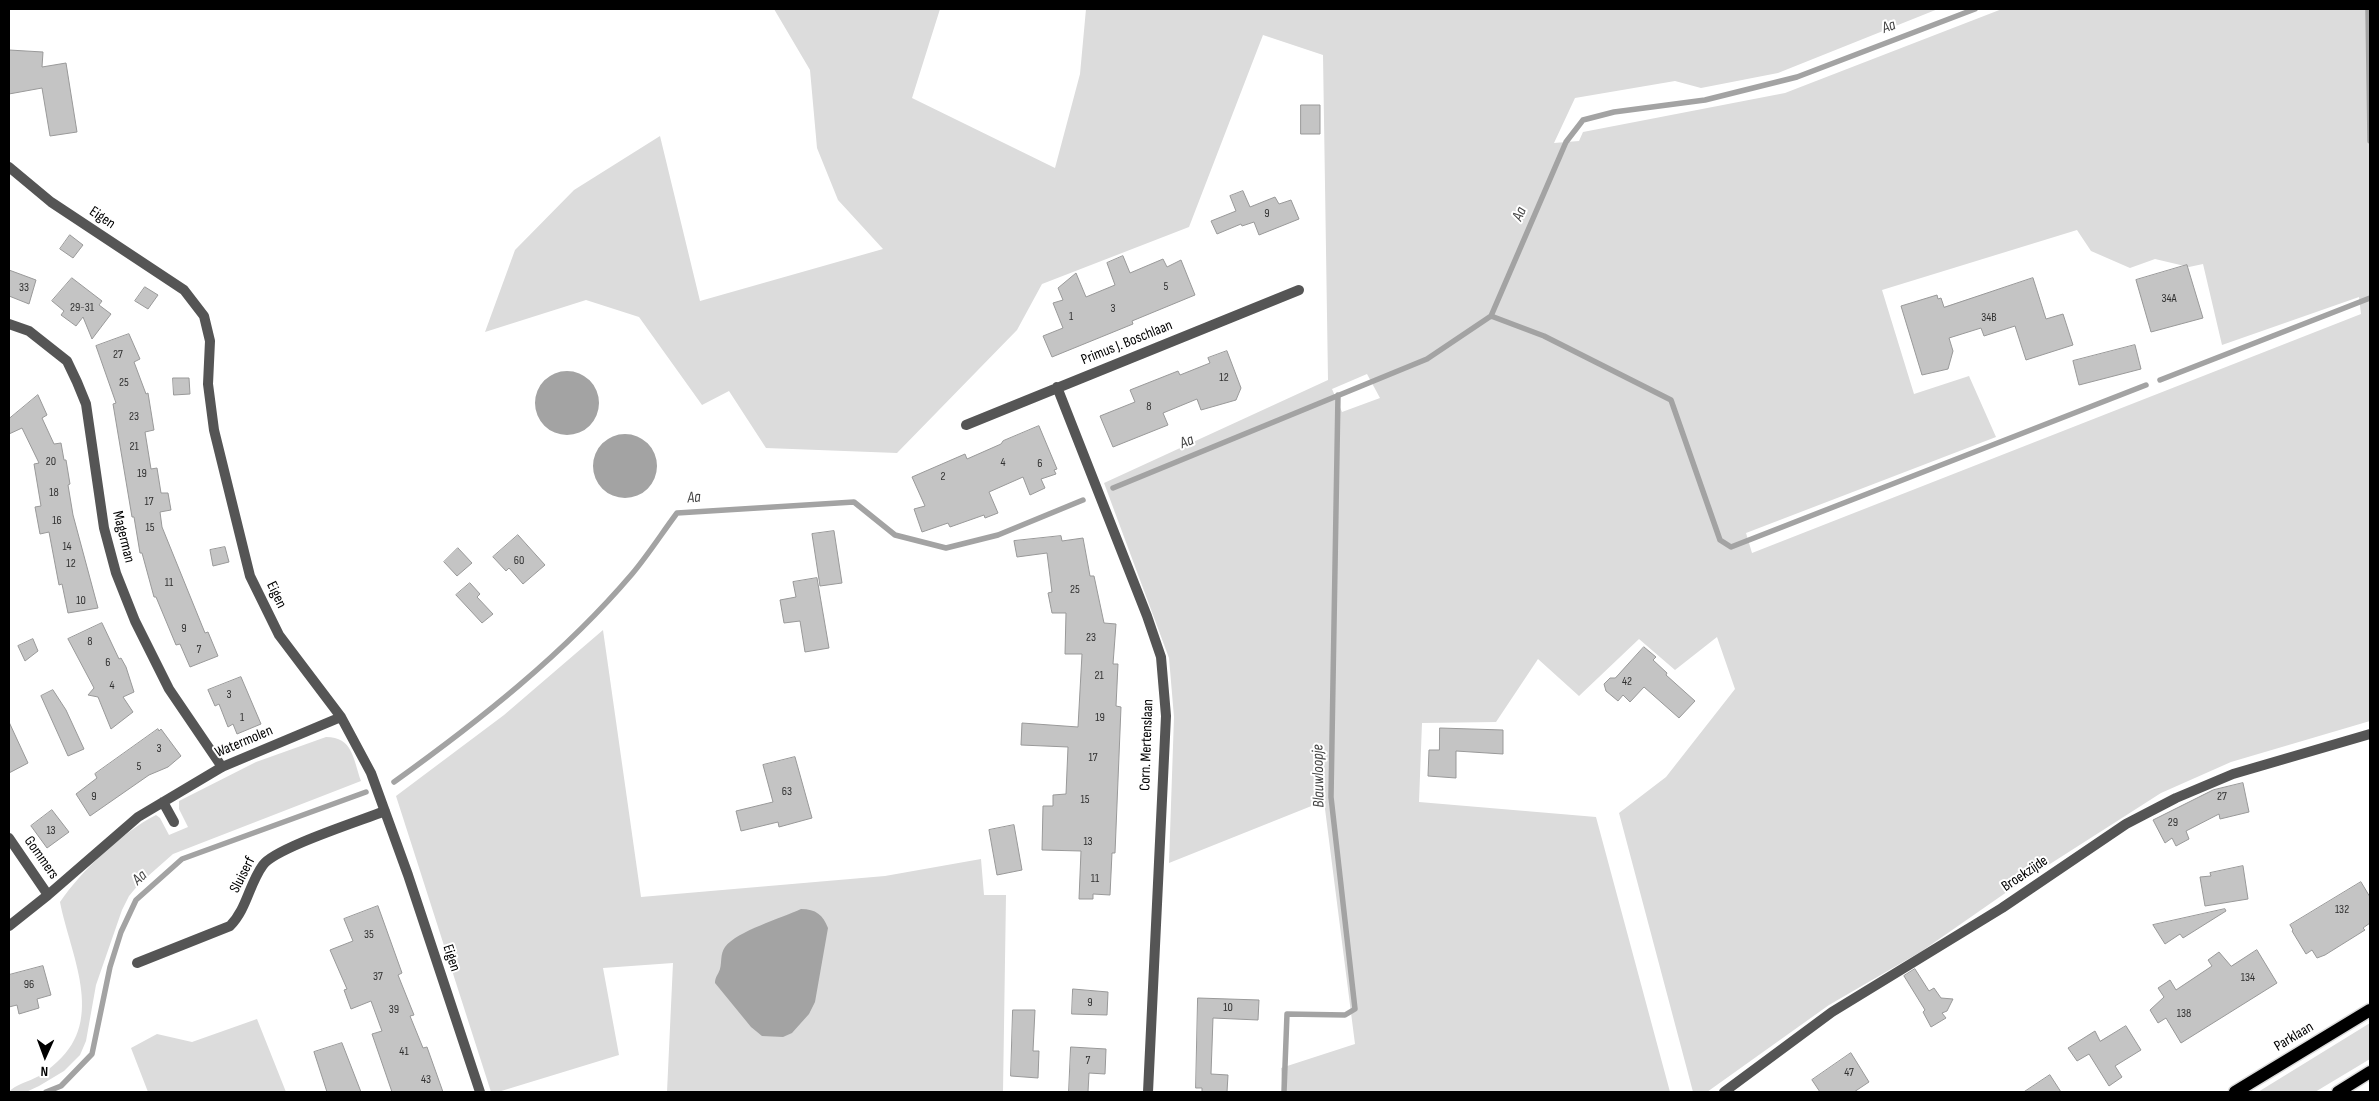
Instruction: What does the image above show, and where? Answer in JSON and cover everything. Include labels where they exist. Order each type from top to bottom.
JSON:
[{"type":"main road","name":"Parklaan","points":[[2235,1092],[2370,1010]]},
{"type":"main road","points":[[2338,1092],[2370,1072]]},
{"type":"street","name":"Eigen","points":[[9,167],[51,202],[184,290],[204,316],[210,341],[208,384],[214,430],[250,576],[279,635],[341,717],[371,773],[480,1092]]},
{"type":"street","name":"Primus J. Boschlaan","points":[[966,425],[1298,290]]},
{"type":"street","name":"Magerman","points":[[9,324],[29,331],[67,362],[77,382],[86,404],[104,528],[116,573],[135,621],[168,689],[222,767]]},
{"type":"street","name":"Corn. Mertenslaan","points":[[1057,387],[1148,616],[1161,657],[1166,716],[1148,1092]]},
{"type":"street","name":"Watermolen","points":[[9,926],[48,896],[138,817],[222,767],[341,717]]},
{"type":"street","name":"Broekzijde","points":[[1724,1092],[1832,1012],[2002,908],[2126,824],[2176,798],[2232,774],[2370,734]]},
{"type":"street","points":[[163,802],[174,822]]},
{"type":"street","name":"Sluiserf","points":[[137,963],[230,926],[241,913],[261,867],[276,853],[383,806]]},
{"type":"street","name":"Gommers","points":[[9,838],[48,896]]},
{"type":"shaded area","points":[[774,9],[940,9],[912,98],[1055,168],[1080,74],[1086,9],[1938,9],[1778,73],[1701,88],[1675,81],[1575,98],[1554,143],[1579,141],[1583,132],[1785,93],[2002,9],[2370,9],[2370,721],[2231,762],[2161,793],[2014,887],[1922,951],[1829,1005],[1707,1092],[1693,1092],[1619,813],[1666,777],[1735,689],[1717,637],[1675,670],[1639,639],[1579,696],[1538,659],[1496,722],[1422,723],[1419,802],[1596,817],[1670,1092],[1282,1092],[1281,1068],[1355,1044],[1324,801],[1169,863],[1174,717],[1169,658],[1104,483],[1328,380],[1323,55],[1263,35],[1189,227],[1042,284],[1017,330],[897,453],[766,448],[729,391],[702,405],[639,317],[586,300],[485,332],[515,250],[574,190],[660,136],[700,301],[883,249],[838,200],[817,148],[810,70]],"holes":[[[2077,230],[2091,251],[2130,268],[2155,259],[2189,267],[2203,264],[2222,345],[2359,297],[2361,314],[1752,553],[1746,533],[1996,437],[1969,376],[1914,394],[1882,290]],[[1367,374],[1380,398],[1342,412],[1332,389]]]},
{"type":"shaded area","points":[[561,371],[573,371],[590,380],[597,391],[599,403],[597,415],[590,426],[573,435],[561,435],[549,430],[540,421],[535,409],[535,397],[540,385],[549,376]]},
{"type":"shaded area","points":[[619,434],[631,434],[648,443],[655,454],[657,466],[655,478],[648,489],[631,498],[619,498],[607,493],[598,484],[593,472],[593,460],[598,448],[607,439]]},
{"type":"shaded area","points":[[603,630],[641,897],[885,876],[981,859],[984,895],[1006,895],[1003,1092],[667,1092],[673,963],[603,968],[619,1055],[498,1092],[491,1092],[396,796],[504,715]]},
{"type":"shaded area","points":[[326,737],[335,738],[347,745],[354,757],[361,781],[173,854],[139,884],[129,896],[122,910],[96,985],[86,1041],[80,1055],[64,1071],[39,1086],[26,1092],[9,1092],[18,1085],[41,1075],[57,1062],[72,1045],[80,1026],[82,1006],[81,985],[60,902],[79,877],[116,842],[156,815],[160,818],[169,835],[188,827],[179,809],[179,801],[256,762]]},
{"type":"shaded area","points":[[801,909],[811,910],[818,914],[828,928],[815,1002],[809,1014],[792,1033],[783,1037],[762,1036],[751,1027],[715,983],[720,969],[722,952],[731,941],[739,936],[760,925]]},
{"type":"shaded area","points":[[257,1019],[286,1092],[148,1092],[131,1048],[157,1034],[192,1042]]},
{"type":"shaded area","points":[[2370,1023],[2370,1059],[2315,1092],[2258,1092]]},
{"type":"building","points":[[9,50],[43,52],[42,67],[66,63],[77,132],[50,136],[42,88],[9,94]]},
{"type":"building","points":[[1301,105],[1320,105],[1320,134],[1301,134]]},
{"type":"building","points":[[1243,191],[1250,207],[1275,197],[1279,204],[1291,200],[1299,219],[1259,235],[1254,222],[1242,226],[1241,224],[1217,234],[1211,221],[1236,211],[1230,196]]},
{"type":"building","points":[[70,235],[83,245],[73,258],[60,249]]},
{"type":"building","points":[[1123,256],[1130,273],[1163,259],[1167,267],[1181,260],[1195,295],[1132,321],[1133,324],[1052,357],[1043,336],[1063,328],[1053,303],[1063,300],[1058,288],[1076,273],[1086,297],[1115,285],[1107,263]]},
{"type":"building","points":[[2187,265],[2203,318],[2151,332],[2136,280]]},
{"type":"building","points":[[9,270],[36,280],[29,304],[9,296]]},
{"type":"building","points":[[72,278],[102,301],[99,305],[111,314],[92,339],[83,317],[76,326],[61,315],[64,311],[52,301]]},
{"type":"building","points":[[2033,278],[2046,319],[2063,314],[2073,345],[2026,360],[2015,326],[1984,336],[1981,328],[1949,338],[1953,351],[1948,369],[1922,375],[1901,306],[1937,295],[1938,299],[1941,298],[1944,307]]},
{"type":"building","points":[[145,287],[158,295],[148,309],[135,301]]},
{"type":"building","points":[[129,334],[140,359],[134,362],[146,394],[148,393],[154,430],[145,432],[151,469],[157,468],[161,493],[168,493],[171,510],[160,512],[162,527],[205,633],[208,632],[218,656],[190,667],[180,644],[176,645],[156,597],[154,597],[142,553],[140,553],[113,404],[116,403],[96,346]]},
{"type":"building","points":[[2135,345],[2141,369],[2079,385],[2073,361]]},
{"type":"building","points":[[1227,351],[1241,388],[1236,400],[1201,410],[1197,399],[1163,413],[1168,425],[1113,447],[1100,416],[1135,402],[1130,390],[1178,371],[1180,375],[1210,363],[1208,358]]},
{"type":"building","points":[[173,378],[189,378],[190,394],[174,395]]},
{"type":"building","points":[[38,395],[47,415],[42,418],[54,444],[61,443],[64,460],[66,460],[73,515],[98,608],[68,613],[62,584],[59,585],[49,532],[40,534],[35,507],[41,506],[34,464],[39,463],[22,428],[9,434],[9,419]]},
{"type":"building","points":[[1039,426],[1057,469],[1054,470],[1056,474],[1041,479],[1045,488],[1030,495],[1023,477],[989,492],[998,513],[985,518],[984,515],[950,527],[948,523],[922,532],[914,509],[925,506],[912,477],[965,454],[967,459]]},
{"type":"building","points":[[834,531],[842,583],[820,586],[812,534]]},
{"type":"building","points":[[518,535],[545,565],[523,584],[509,568],[506,571],[493,557]]},
{"type":"building","points":[[1061,536],[1062,541],[1083,538],[1090,576],[1094,576],[1104,623],[1116,624],[1113,664],[1118,664],[1116,706],[1121,707],[1115,853],[1112,853],[1110,895],[1093,894],[1093,899],[1079,899],[1081,851],[1042,850],[1043,806],[1053,806],[1053,795],[1066,794],[1068,747],[1021,745],[1022,723],[1078,727],[1082,654],[1065,654],[1066,613],[1052,613],[1048,593],[1052,592],[1047,553],[1017,557],[1014,541]]},
{"type":"building","points":[[225,547],[229,562],[213,566],[210,550]]},
{"type":"building","points":[[458,548],[472,563],[457,576],[444,562]]},
{"type":"building","points":[[817,578],[829,648],[805,652],[800,621],[784,623],[780,600],[796,597],[793,582]]},
{"type":"building","points":[[470,583],[480,594],[477,597],[493,614],[482,623],[456,595]]},
{"type":"building","points":[[102,623],[119,659],[121,658],[126,667],[134,692],[123,697],[133,712],[111,729],[98,697],[88,695],[94,688],[68,639]]},
{"type":"building","points":[[33,639],[38,651],[25,661],[18,646]]},
{"type":"building","points":[[1644,647],[1656,657],[1653,660],[1667,673],[1666,675],[1695,701],[1679,718],[1644,687],[1630,702],[1623,695],[1618,701],[1606,691],[1604,684],[1610,678],[1615,678]]},
{"type":"building","points":[[241,677],[261,724],[237,734],[233,724],[228,727],[219,704],[215,706],[208,690]]},
{"type":"building","points":[[53,690],[66,710],[84,749],[68,756],[41,696]]},
{"type":"building","points":[[9,722],[28,763],[9,773]]},
{"type":"building","points":[[1440,728],[1503,730],[1503,754],[1456,751],[1456,778],[1428,776],[1429,750],[1439,750]]},
{"type":"building","points":[[158,729],[159,731],[161,729],[181,756],[168,767],[149,775],[90,816],[76,794],[97,778],[95,774]]},
{"type":"building","points":[[795,757],[812,818],[779,827],[778,822],[741,831],[736,811],[773,802],[763,765]]},
{"type":"building","points":[[2243,783],[2249,812],[2220,819],[2219,814],[2186,831],[2189,839],[2176,846],[2172,838],[2165,843],[2153,820],[2213,790]]},
{"type":"building","points":[[52,810],[69,832],[47,848],[31,826]]},
{"type":"building","points":[[1014,825],[1022,870],[997,875],[989,830]]},
{"type":"building","points":[[2243,866],[2248,899],[2205,906],[2200,877],[2211,876],[2210,873]]},
{"type":"building","points":[[2361,882],[2370,897],[2370,923],[2363,928],[2365,930],[2325,955],[2317,958],[2312,950],[2306,954],[2290,925]]},
{"type":"building","points":[[378,906],[402,973],[398,975],[414,1015],[410,1016],[423,1048],[427,1047],[443,1092],[392,1092],[372,1034],[382,1031],[371,1001],[351,1009],[344,990],[347,989],[330,950],[353,941],[344,919]]},
{"type":"building","points":[[2225,909],[2226,911],[2183,938],[2180,934],[2165,944],[2153,925]]},
{"type":"building","points":[[2257,950],[2277,983],[2181,1043],[2166,1018],[2158,1023],[2150,1010],[2164,997],[2158,988],[2170,980],[2176,990],[2212,966],[2208,960],[2219,952],[2231,966]]},
{"type":"building","points":[[43,966],[51,995],[37,999],[39,1008],[19,1014],[17,1005],[9,1007],[9,975]]},
{"type":"building","points":[[1915,969],[1929,991],[1934,988],[1941,998],[1953,999],[1947,1011],[1942,1013],[1946,1018],[1931,1027],[1923,1012],[1925,1010],[1904,976]]},
{"type":"building","points":[[1073,989],[1108,992],[1107,1015],[1072,1014]]},
{"type":"building","points":[[1198,998],[1259,1000],[1258,1020],[1213,1018],[1211,1074],[1228,1075],[1227,1092],[1202,1092],[1202,1088],[1196,1088]]},
{"type":"building","points":[[1013,1010],[1035,1010],[1033,1051],[1039,1051],[1038,1078],[1011,1076]]},
{"type":"building","points":[[2126,1026],[2141,1050],[2115,1066],[2122,1077],[2109,1086],[2089,1054],[2077,1061],[2068,1048],[2095,1031],[2100,1041]]},
{"type":"building","points":[[342,1043],[361,1092],[327,1092],[314,1052]]},
{"type":"building","points":[[1071,1047],[1106,1049],[1105,1074],[1089,1073],[1088,1092],[1069,1092]]},
{"type":"building","points":[[1851,1053],[1869,1082],[1854,1092],[1820,1092],[1812,1080]]},
{"type":"building","points":[[2050,1075],[2061,1092],[2024,1092]]},
{"type":"waterway","name":"Aa","points":[[1113,488],[1427,359],[1491,316],[1566,142],[1583,120],[1614,112],[1705,100],[1797,77],[1975,9]]},
{"type":"waterway","points":[[2368,9],[2370,141]]},
{"type":"waterway","points":[[2160,380],[2370,298]]},
{"type":"waterway","points":[[1491,316],[1544,336],[1671,400],[1720,540],[1731,547],[2146,385]]},
{"type":"waterway","name":"Blauwloopje","points":[[1284,1092],[1287,1014],[1345,1015],[1355,1009],[1331,797],[1338,395]]},
{"type":"waterway","name":"Aa","points":[[394,782],[489,710],[578,632],[632,574],[677,513],[854,502],[895,535],[946,548],[998,535],[1083,500]]},
{"type":"waterway","name":"Aa","points":[[46,1092],[61,1086],[92,1054],[110,967],[121,932],[136,900],[182,859],[366,792]]}]
